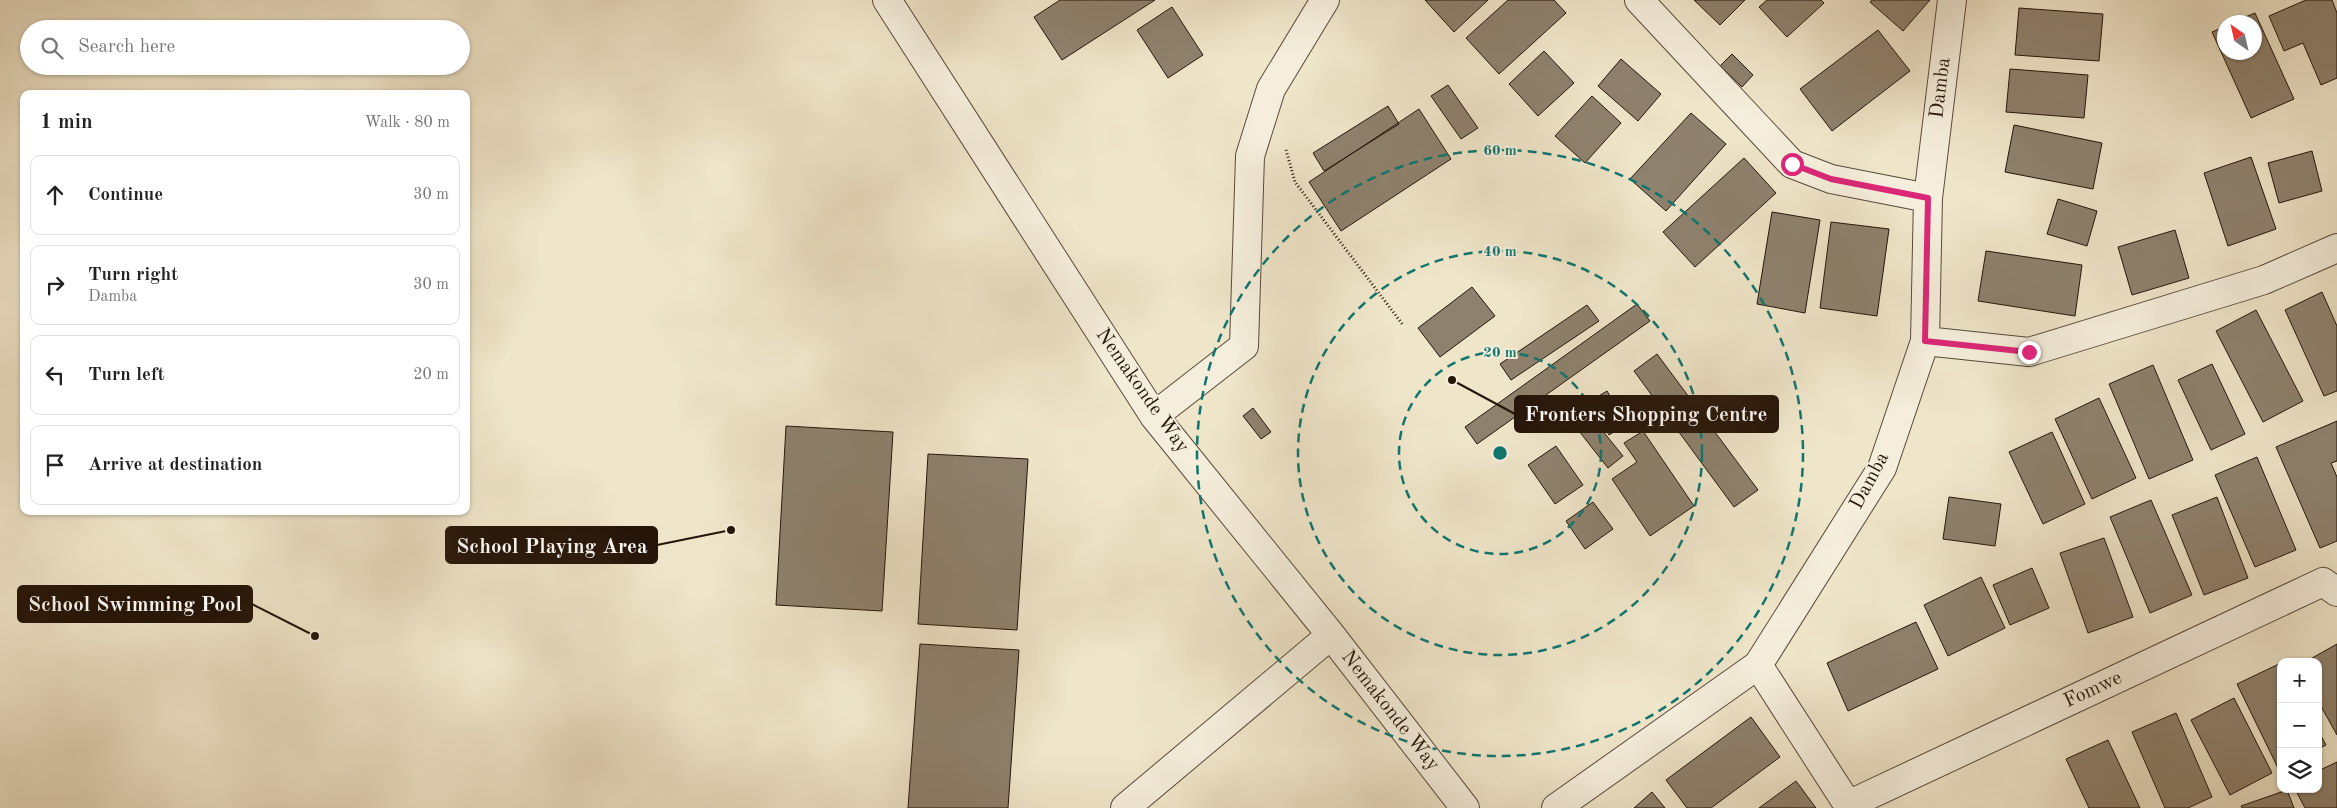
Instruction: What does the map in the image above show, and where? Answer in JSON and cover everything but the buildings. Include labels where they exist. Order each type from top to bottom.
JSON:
[{"type":"street","name":"Nemakonde Way","points":[[887,0],[1154,416],[1331,635],[1465,808]]},
{"type":"street","points":[[1154,416],[1244,346],[1250,156],[1271,88],[1325,0]]},
{"type":"street","points":[[1639,0],[1792,164],[1831,179],[1928,198]]},
{"type":"street","name":"Damba","points":[[1556,808],[1758,665],[1882,468],[1925,341],[1928,198],[1952,0]]},
{"type":"street","points":[[1925,341],[2029,352],[2264,280],[2337,248]]},
{"type":"street","name":"Fomwe","points":[[1758,665],[1849,806],[2323,582],[2337,592]]},
{"type":"street","points":[[1125,808],[1331,635]]},
{"type":"path","points":[[1285,144],[1295,182],[1403,325]]},
{"type":"place","name":"Fronters Shopping Centre","points":[[1452,380]]},
{"type":"place","name":"School Playing Area","points":[[731,530]]},
{"type":"place","name":"School Swimming Pool","points":[[315,636]]},
{"type":"route","points":[[1792,164],[1831,179],[1928,198],[1925,341],[2029,352]]}]
